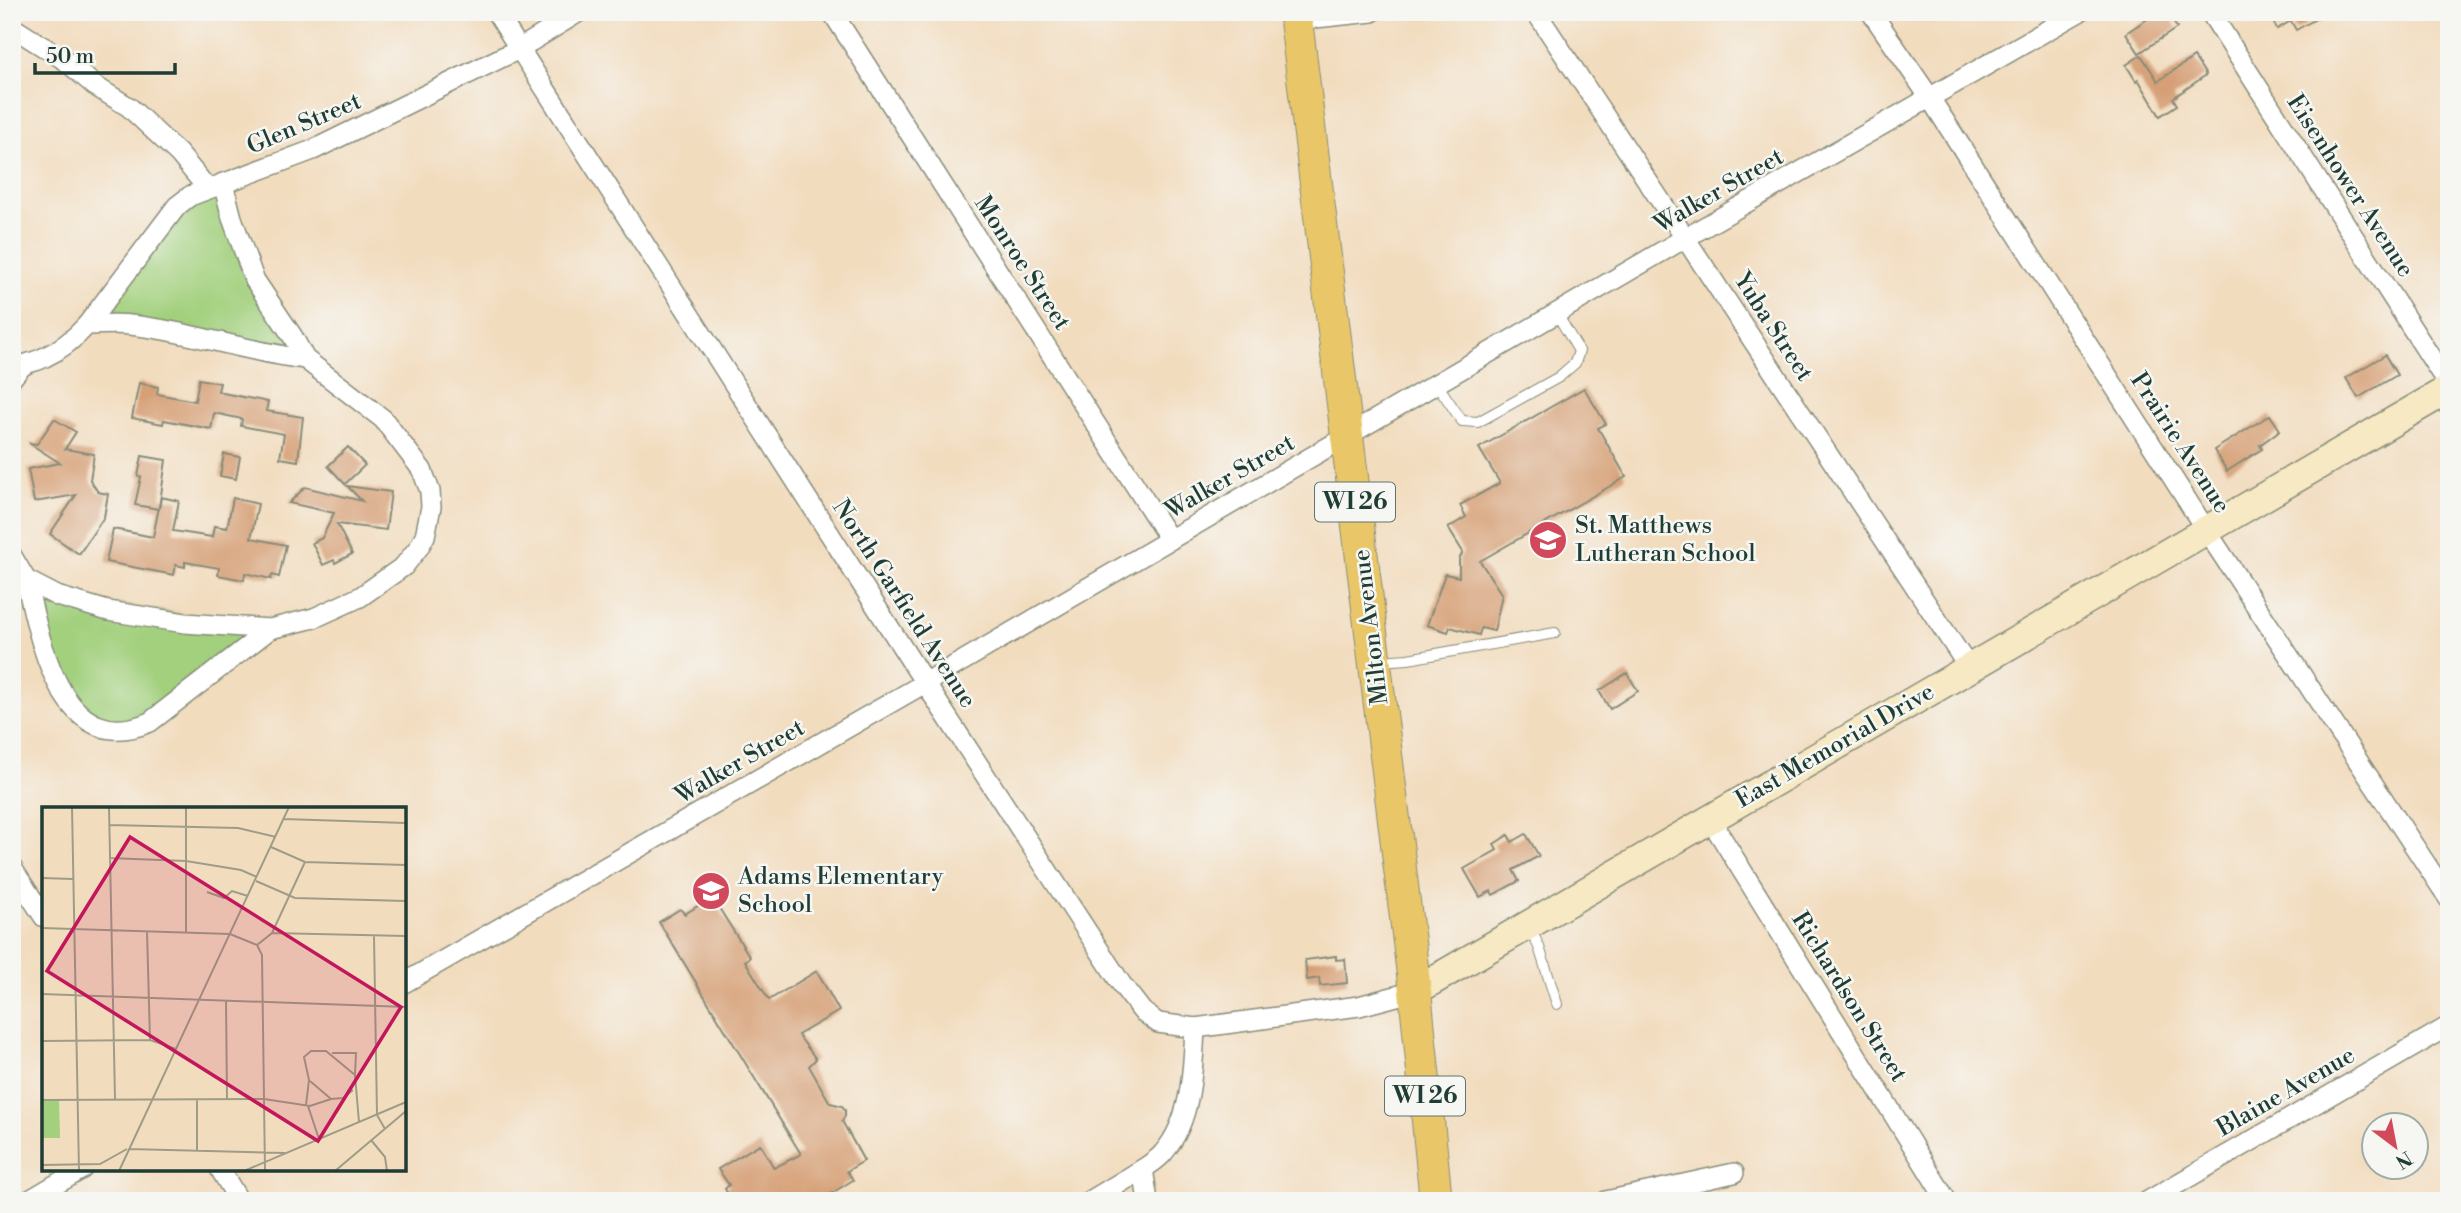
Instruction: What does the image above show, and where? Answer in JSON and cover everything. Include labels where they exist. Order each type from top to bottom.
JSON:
[{"type":"main road","name":"Milton Avenue","points":[[1296,16],[1415,991],[1436,1201]]},
{"type":"main road","name":"East Memorial Drive","points":[[1415,991],[2449,388]]},
{"type":"street","name":"North Garfield Avenue","points":[[496,12],[925,683],[1122,985],[1142,1011],[1158,1023],[1195,1028]]},
{"type":"street","name":"Glen Street","points":[[16,368],[43,359],[72,341],[177,206],[190,196],[313,150],[519,49],[579,12]]},
{"type":"street","name":"Monroe Street","points":[[832,12],[1170,540]]},
{"type":"street","points":[[1296,16],[1372,12]]},
{"type":"street","name":"Yuba Street","points":[[1536,12],[1969,668]]},
{"type":"street","name":"Prairie Avenue","points":[[1871,12],[1930,98],[2206,530],[2449,899]]},
{"type":"street","name":"Walker Street","points":[[406,982],[2079,12]]},
{"type":"street","name":"Eisenhower Avenue","points":[[2210,12],[2449,388]]},
{"type":"street","points":[[12,27],[66,61],[95,86],[129,107],[215,185],[232,218],[254,279],[305,359],[383,419],[398,436],[428,481],[430,491],[430,514],[419,547],[413,557],[390,577],[339,608],[314,618],[270,629],[185,624],[108,611],[57,596],[26,580]]},
{"type":"street","points":[[87,325],[129,325],[204,338],[273,355],[305,359]]},
{"type":"street","points":[[12,556],[26,580],[40,640],[51,670],[79,715],[88,723],[105,728],[137,728],[150,722],[270,629]]},
{"type":"street","name":"Richardson Street","points":[[1710,819],[1947,1201]]},
{"type":"street","points":[[12,868],[42,913]]},
{"type":"street","name":"East Memorial Drive","points":[[1195,1028],[1359,1006],[1415,991]]},
{"type":"street","name":"Blaine Avenue","points":[[2148,1201],[2449,1026]]},
{"type":"street","points":[[1090,1201],[1163,1154],[1175,1136],[1184,1116],[1194,1063],[1195,1028]]},
{"type":"street","points":[[1143,1169],[1147,1201]]},
{"type":"street","points":[[28,1201],[79,1171]]},
{"type":"street","points":[[221,1171],[239,1201]]},
{"type":"street","points":[[1606,1201],[1734,1173]]},
{"type":"lane","points":[[1437,384],[1462,421],[1478,422],[1559,376],[1575,363],[1579,351],[1558,314]]},
{"type":"lane","points":[[1375,662],[1408,659],[1555,633]]},
{"type":"lane","points":[[1529,925],[1557,1004]]},
{"type":"green space","points":[[223,183],[232,218],[305,359],[87,325],[177,206]]},
{"type":"green space","points":[[26,580],[57,596],[270,629],[123,729],[65,695]]},
{"type":"building","points":[[2158,12],[2167,12],[2177,28],[2139,53],[2126,33]]},
{"type":"building","points":[[2268,12],[2328,12],[2296,30],[2291,21],[2277,29]]},
{"type":"building","points":[[2141,55],[2158,81],[2194,57],[2206,75],[2173,98],[2177,105],[2160,116],[2138,79],[2136,81],[2126,65]]},
{"type":"building","points":[[2385,355],[2397,375],[2358,398],[2346,378]]},
{"type":"building","points":[[199,379],[220,383],[218,391],[223,393],[268,402],[266,411],[303,417],[298,461],[280,458],[284,434],[241,426],[242,419],[214,413],[211,429],[164,420],[163,424],[132,418],[139,383],[158,387],[157,394],[195,401]]},
{"type":"building","points":[[1584,388],[1606,424],[1598,428],[1626,477],[1480,561],[1502,595],[1494,631],[1481,628],[1479,635],[1450,627],[1448,632],[1427,625],[1445,574],[1459,577],[1459,559],[1463,552],[1448,528],[1466,517],[1460,505],[1500,483],[1479,448]]},
{"type":"building","points":[[2270,415],[2280,430],[2260,445],[2262,449],[2227,471],[2214,450]]},
{"type":"building","points":[[54,419],[76,432],[65,449],[94,454],[90,480],[98,492],[108,494],[104,517],[79,554],[50,534],[76,495],[34,502],[28,469],[60,463],[29,443],[37,444]]},
{"type":"building","points":[[348,447],[365,465],[345,484],[328,466]]},
{"type":"building","points":[[224,454],[240,457],[236,479],[220,476]]},
{"type":"building","points":[[142,456],[166,460],[159,509],[135,505]]},
{"type":"building","points":[[347,486],[391,492],[386,530],[337,524],[352,554],[335,563],[334,560],[323,565],[312,543],[322,538],[334,513],[289,503],[305,487],[362,501]]},
{"type":"building","points":[[161,497],[179,501],[173,531],[212,537],[214,526],[227,528],[233,498],[258,504],[251,538],[286,545],[279,577],[272,575],[271,579],[245,573],[244,580],[218,575],[219,568],[185,562],[185,567],[176,565],[174,575],[106,562],[113,529],[153,537]]},
{"type":"building","points":[[1627,673],[1638,691],[1610,709],[1599,691]]},
{"type":"building","points":[[1526,834],[1539,856],[1513,870],[1519,881],[1493,895],[1491,891],[1480,897],[1464,869],[1497,850],[1494,844],[1508,835],[1512,842]]},
{"type":"building","points":[[712,897],[750,957],[745,961],[769,1000],[817,971],[839,1011],[798,1035],[816,1059],[809,1066],[830,1103],[842,1106],[845,1110],[842,1121],[864,1161],[847,1171],[853,1180],[819,1201],[732,1201],[725,1189],[729,1185],[718,1169],[760,1144],[774,1168],[801,1154],[659,922],[680,909],[685,914]]},
{"type":"building","points":[[1336,956],[1336,960],[1345,959],[1347,983],[1320,986],[1319,978],[1307,980],[1305,960]]},
{"type":"place","name":"St. Matthews Lutheran School","points":[[1548,540]]},
{"type":"place","name":"Adams Elementary School","points":[[711,891]]}]
